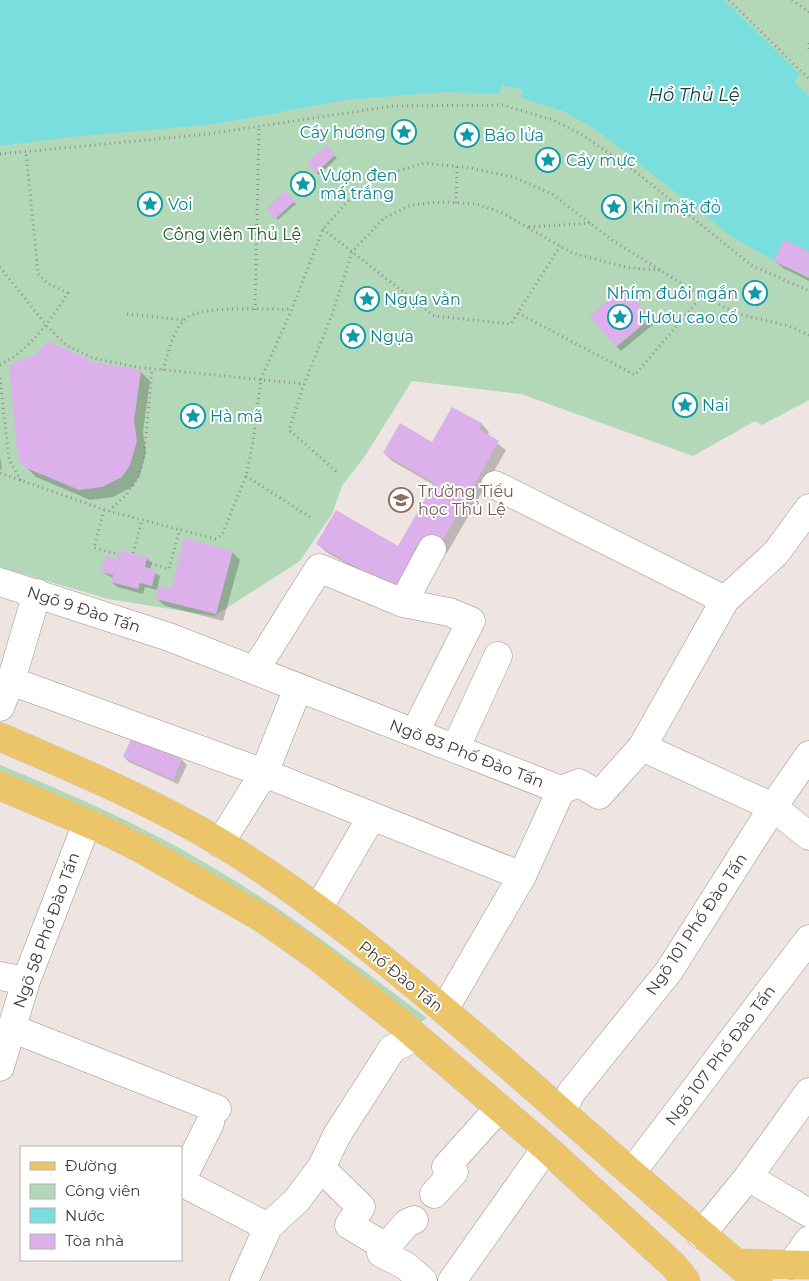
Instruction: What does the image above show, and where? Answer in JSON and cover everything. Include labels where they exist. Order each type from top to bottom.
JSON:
[{"type":"main road","name":"Phố Đào Tấn","points":[[0,737],[125,792],[220,843],[318,909],[444,1010],[632,1172],[701,1235],[758,1281]]},
{"type":"main road","points":[[0,786],[138,847],[262,918],[316,955],[546,1148],[675,1276]]},
{"type":"main road","points":[[415,1037],[444,1010]]},
{"type":"main road","points":[[737,1263],[800,1265]]},
{"type":"lane","points":[[495,485],[725,600]]},
{"type":"lane","points":[[561,790],[579,783],[599,795],[642,747],[725,600],[776,553],[809,508]]},
{"type":"lane","points":[[403,603],[432,549]]},
{"type":"lane","points":[[255,670],[319,568],[403,603],[449,612],[472,621],[415,732]]},
{"type":"lane","name":"Ngõ 9 Đào Tấn","points":[[0,582],[169,637]]},
{"type":"lane","points":[[0,707],[11,681],[37,593]]},
{"type":"lane","name":"Ngõ 83 Phố Đào Tấn","points":[[169,637],[561,790],[522,876],[444,1010]]},
{"type":"lane","points":[[455,749],[498,656]]},
{"type":"lane","points":[[11,681],[264,773],[522,876]]},
{"type":"lane","points":[[220,843],[264,773],[298,688]]},
{"type":"lane","points":[[642,747],[773,807],[809,836]]},
{"type":"lane","name":"Ngõ 101 Phố Đào Tấn","points":[[562,1111],[571,1093],[669,971],[773,807],[809,755]]},
{"type":"lane","points":[[318,909],[372,816]]},
{"type":"lane","name":"Ngõ 58 Phố Đào Tấn","points":[[0,1067],[26,981],[87,823]]},
{"type":"lane","name":"Ngõ 107 Phố Đào Tấn","points":[[632,1172],[809,939]]},
{"type":"lane","points":[[0,976],[26,981]]},
{"type":"lane","points":[[11,1028],[213,1116],[182,1180]]},
{"type":"lane","points":[[244,1281],[268,1227],[297,1200],[321,1168],[337,1136],[392,1049],[415,1037]]},
{"type":"lane","points":[[701,1235],[748,1177],[809,1092]]},
{"type":"lane","points":[[434,1194],[454,1172],[446,1167],[498,1109]]},
{"type":"lane","points":[[452,1281],[546,1148]]},
{"type":"lane","points":[[321,1168],[361,1207],[349,1225],[386,1247]]},
{"type":"lane","points":[[748,1177],[809,1213]]},
{"type":"lane","points":[[182,1183],[268,1227]]},
{"type":"lane","points":[[414,1220],[407,1223],[381,1254],[406,1266],[423,1281]]},
{"type":"lane","points":[[800,1265],[809,1240]]},
{"type":"path","points":[[729,0],[809,79]]},
{"type":"path","points":[[792,0],[809,12]]},
{"type":"path","points":[[809,43],[809,49]]},
{"type":"path","points":[[0,154],[208,134],[393,106],[503,105],[553,120],[581,134],[632,170],[751,265],[809,291]]},
{"type":"path","points":[[255,310],[258,127]]},
{"type":"path","points":[[0,365],[19,355],[47,326],[68,293],[48,283],[38,274],[26,152]]},
{"type":"path","points":[[0,473],[106,510],[216,538],[222,535],[246,476],[253,442],[261,379],[292,309],[323,229],[348,201],[377,177],[424,163],[457,167],[513,178],[552,194],[612,240],[664,270],[702,296],[734,313],[789,326],[809,335]]},
{"type":"path","points":[[456,203],[457,167]]},
{"type":"path","points":[[336,471],[289,430],[304,384],[333,312],[352,252],[383,219],[411,205],[476,204],[501,212],[560,246],[599,261],[630,268],[664,270]]},
{"type":"path","points":[[527,228],[590,223]]},
{"type":"path","points":[[323,229],[434,316],[511,324],[560,246]]},
{"type":"path","points":[[0,267],[47,326],[66,346],[93,358],[135,367],[304,384]]},
{"type":"path","points":[[518,313],[635,375],[702,296]]},
{"type":"path","points":[[163,370],[171,346],[187,317],[208,311],[292,309]]},
{"type":"path","points":[[127,314],[185,320]]},
{"type":"path","points":[[118,554],[94,548],[106,510],[127,494],[138,478],[144,457],[152,369]]},
{"type":"path","points":[[0,378],[9,459],[21,481]]},
{"type":"path","points":[[246,476],[313,519]]},
{"type":"path","points":[[133,553],[142,520]]},
{"type":"path","points":[[146,562],[170,569],[180,529]]},
{"type":"green space","name":"Công viên Thủ Lệ","points":[[0,0],[809,0],[809,400],[762,425],[755,421],[693,456],[521,394],[412,381],[365,456],[342,486],[332,514],[300,561],[214,616],[108,599],[0,567]]},
{"type":"green space","points":[[0,765],[102,809],[153,834],[231,878],[345,956],[427,1018],[415,1026],[0,775]]},
{"type":"water","name":"Hồ Thủ Lệ","points":[[0,0],[724,0],[800,74],[794,82],[809,96],[809,252],[784,240],[774,261],[731,236],[595,129],[563,111],[521,98],[523,90],[502,85],[499,94],[444,92],[345,100],[216,124],[71,137],[0,146]]},
{"type":"building","points":[[326,145],[335,155],[316,173],[307,163]]},
{"type":"building","points":[[285,191],[295,201],[275,219],[266,209]]},
{"type":"building","points":[[784,240],[809,252],[809,278],[774,261]]},
{"type":"building","points":[[624,287],[651,318],[616,347],[589,316]]},
{"type":"building","points":[[48,341],[94,362],[141,370],[134,421],[137,441],[130,465],[122,477],[102,487],[79,490],[24,467],[18,460],[9,365],[35,355]]},
{"type":"building","points":[[452,407],[482,423],[479,429],[499,441],[439,547],[402,593],[316,544],[336,510],[398,546],[434,483],[383,453],[400,423],[432,442]]},
{"type":"building","points":[[184,538],[233,551],[216,614],[156,599],[159,586],[171,589]]},
{"type":"building","points":[[119,550],[148,557],[145,567],[156,570],[152,586],[140,583],[138,589],[111,582],[113,575],[101,572],[105,556],[117,559]]},
{"type":"building","points":[[132,737],[182,759],[173,780],[123,757]]},
{"type":"place","name":"Cầy hương","points":[[404,132]]},
{"type":"place","name":"Báo lửa","points":[[467,135]]},
{"type":"place","name":"Cầy mực","points":[[548,160]]},
{"type":"place","name":"Vượn đen má trắng","points":[[303,184]]},
{"type":"place","name":"Voi","points":[[150,204]]},
{"type":"place","name":"Khỉ mặt đỏ","points":[[614,207]]},
{"type":"place","name":"Nhím đuôi ngắn","points":[[755,293]]},
{"type":"place","name":"Ngựa vằn","points":[[367,299]]},
{"type":"place","name":"Hươu cao cổ","points":[[620,317]]},
{"type":"place","name":"Ngựa","points":[[353,336]]},
{"type":"place","name":"Nai","points":[[685,405]]},
{"type":"place","name":"Hà mã","points":[[193,416]]},
{"type":"place","name":"Trường Tiểu học Thủ Lệ","points":[[401,500]]}]
